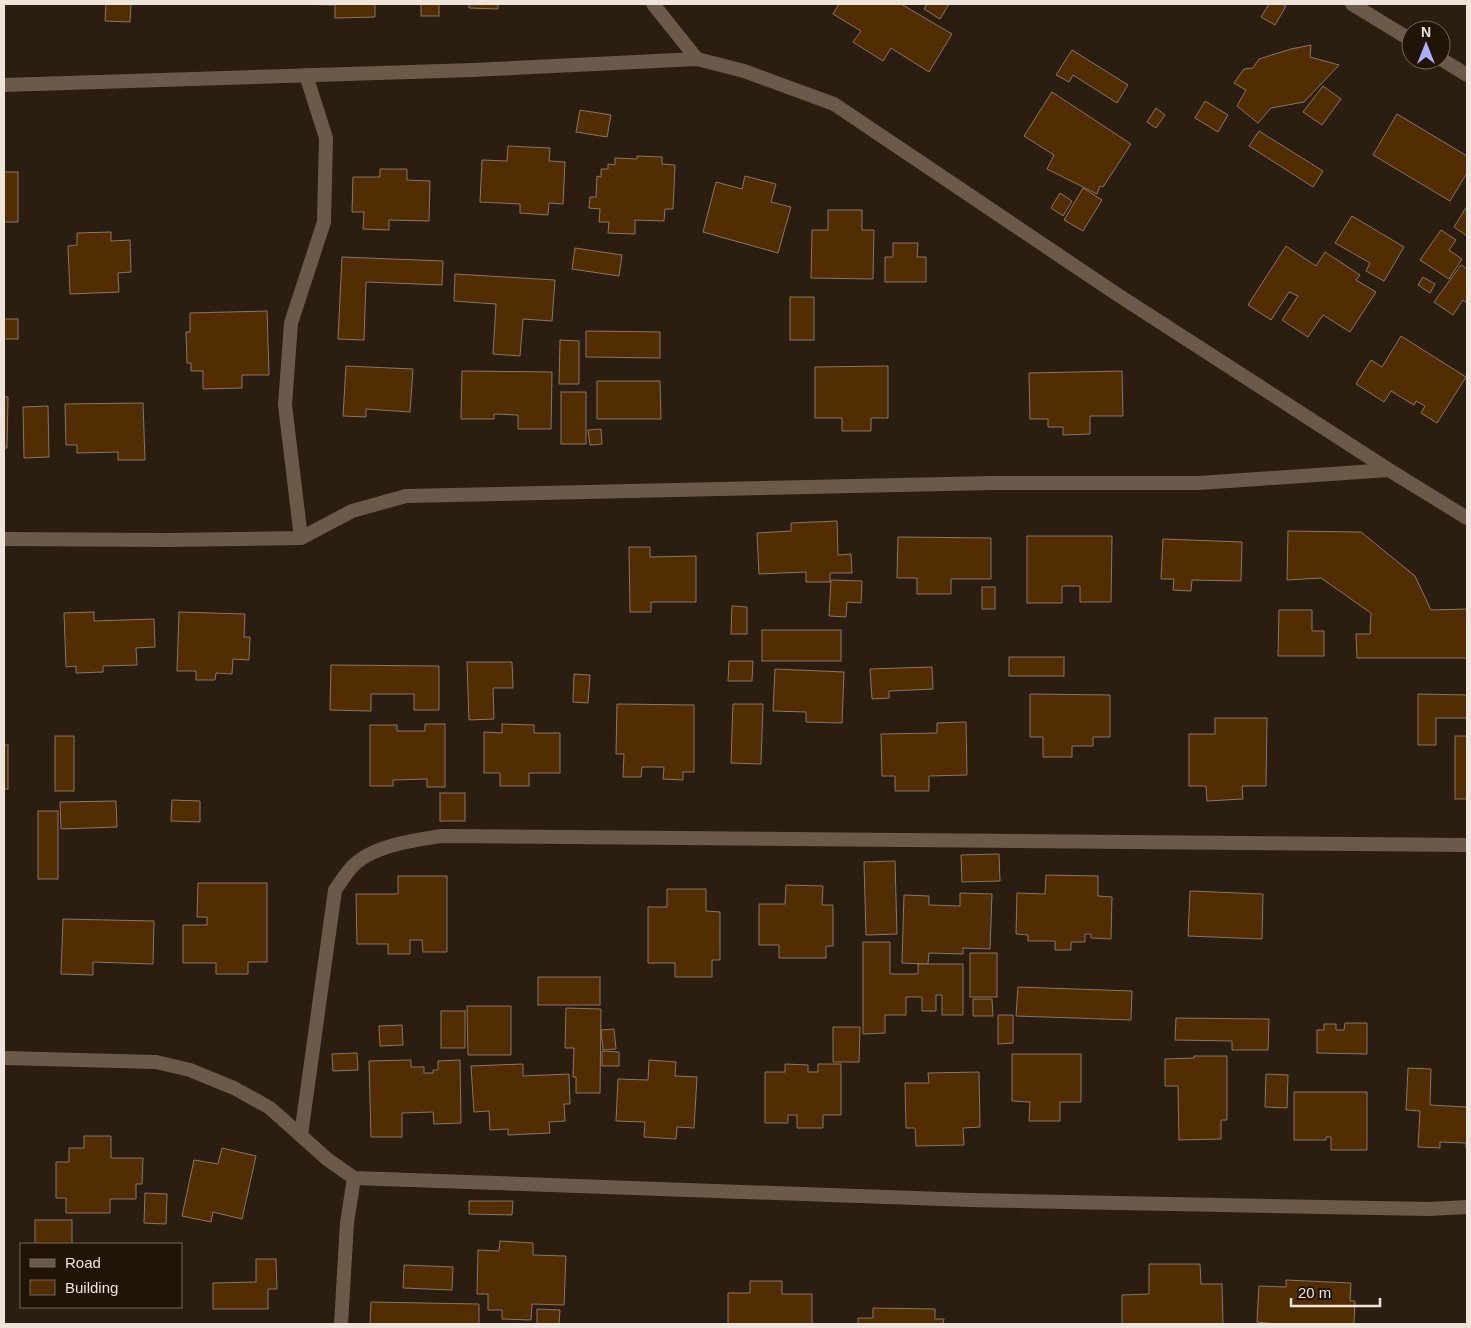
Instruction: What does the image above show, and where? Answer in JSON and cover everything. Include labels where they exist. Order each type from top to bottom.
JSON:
[{"type":"street","points":[[653,4],[697,59]]},
{"type":"street","points":[[1352,4],[1401,34]]},
{"type":"street","points":[[4,86],[306,74],[473,70],[697,59],[744,71],[834,104],[1115,292],[1389,470],[1467,518]]},
{"type":"street","points":[[1451,65],[1467,75]]},
{"type":"street","points":[[301,538],[285,405],[286,387],[291,323],[324,222],[326,138],[306,74]]},
{"type":"street","points":[[4,539],[167,540],[301,538],[352,511],[406,496],[991,483],[1199,483],[1389,470]]},
{"type":"street","points":[[301,1135],[335,890],[352,867],[369,854],[405,842],[441,836],[1467,845]]},
{"type":"street","points":[[4,1058],[156,1062],[190,1070],[234,1088],[270,1108],[326,1159],[354,1178],[970,1200],[1419,1209],[1467,1207]]},
{"type":"street","points":[[341,1324],[347,1223],[354,1178]]},
{"type":"building","points":[[106,4],[131,4],[130,22],[105,21]]},
{"type":"building","points":[[295,4],[375,4],[375,17],[335,18],[335,5]]},
{"type":"building","points":[[421,4],[439,4],[439,16],[421,16]]},
{"type":"building","points":[[469,4],[498,4],[498,9],[469,8]]},
{"type":"building","points":[[839,4],[901,4],[952,34],[929,72],[891,48],[883,61],[853,42],[861,31],[833,14]]},
{"type":"building","points":[[927,4],[949,4],[940,19],[924,9]]},
{"type":"building","points":[[1269,4],[1282,4],[1286,6],[1275,25],[1261,17]]},
{"type":"building","points":[[1311,45],[1310,57],[1339,65],[1304,102],[1271,108],[1258,123],[1237,106],[1246,90],[1234,83],[1244,69],[1253,68],[1259,59]]},
{"type":"building","points":[[1072,50],[1128,85],[1117,103],[1073,75],[1069,82],[1056,75]]},
{"type":"building","points":[[1323,86],[1341,99],[1322,125],[1303,112]]},
{"type":"building","points":[[1052,92],[1131,144],[1103,187],[1100,186],[1097,194],[1047,169],[1054,155],[1024,136]]},
{"type":"building","points":[[1205,101],[1228,115],[1218,132],[1195,118]]},
{"type":"building","points":[[1156,108],[1165,115],[1156,128],[1147,122]]},
{"type":"building","points":[[580,110],[611,115],[607,137],[576,132]]},
{"type":"building","points":[[1397,114],[1467,156],[1467,173],[1450,201],[1373,155]]},
{"type":"building","points":[[1259,131],[1323,171],[1313,187],[1249,146]]},
{"type":"building","points":[[508,146],[550,148],[549,161],[565,162],[563,204],[549,203],[548,215],[520,213],[520,204],[480,202],[482,160],[507,161]]},
{"type":"building","points":[[637,156],[662,157],[662,164],[675,165],[673,209],[665,209],[664,221],[635,220],[635,234],[608,233],[609,222],[599,222],[600,209],[589,208],[590,197],[596,197],[597,176],[601,177],[601,169],[608,169],[608,164],[615,165],[615,158],[637,159]]},
{"type":"building","points":[[380,169],[407,169],[407,180],[430,181],[429,221],[389,220],[389,230],[363,229],[364,212],[352,212],[353,177],[380,177]]},
{"type":"building","points":[[4,172],[18,172],[18,222],[4,222]]},
{"type":"building","points":[[745,176],[776,184],[771,202],[791,207],[778,253],[703,232],[716,182],[742,189]]},
{"type":"building","points":[[1083,188],[1102,200],[1083,231],[1064,220]]},
{"type":"building","points":[[1060,193],[1072,201],[1063,216],[1051,208]]},
{"type":"building","points":[[1467,206],[1467,236],[1454,227]]},
{"type":"building","points":[[828,210],[862,210],[862,230],[874,230],[873,279],[811,278],[812,230],[828,230]]},
{"type":"building","points":[[1352,216],[1404,247],[1384,281],[1366,271],[1370,263],[1335,243]]},
{"type":"building","points":[[1441,230],[1456,240],[1449,250],[1462,259],[1449,279],[1420,260]]},
{"type":"building","points":[[111,232],[111,241],[130,240],[131,272],[118,273],[119,292],[70,294],[68,246],[77,245],[77,233]]},
{"type":"building","points":[[893,243],[918,243],[917,257],[926,257],[926,282],[885,282],[885,257],[893,257]]},
{"type":"building","points":[[1286,246],[1316,266],[1325,252],[1360,275],[1356,280],[1376,292],[1350,332],[1323,315],[1308,337],[1282,320],[1298,296],[1289,292],[1271,320],[1248,305]]},
{"type":"building","points":[[575,248],[622,255],[619,276],[572,269]]},
{"type":"building","points":[[342,257],[443,261],[442,285],[366,282],[364,340],[338,339]]},
{"type":"building","points":[[1461,265],[1467,269],[1467,303],[1463,300],[1453,315],[1434,302]]},
{"type":"building","points":[[455,274],[555,280],[552,321],[523,319],[520,356],[493,354],[496,304],[454,301]]},
{"type":"building","points":[[1423,277],[1435,284],[1430,293],[1418,285]]},
{"type":"building","points":[[790,297],[814,297],[814,340],[790,340]]},
{"type":"building","points":[[267,311],[269,375],[242,375],[242,388],[203,389],[203,371],[191,371],[191,363],[187,363],[186,332],[190,332],[190,313]]},
{"type":"building","points":[[4,319],[18,319],[18,339],[4,339]]},
{"type":"building","points":[[586,331],[660,332],[660,358],[586,357]]},
{"type":"building","points":[[1401,336],[1466,377],[1437,423],[1421,413],[1425,406],[1416,401],[1414,405],[1391,391],[1384,402],[1356,384],[1371,360],[1382,367]]},
{"type":"building","points":[[560,340],[579,341],[579,384],[559,384]]},
{"type":"building","points":[[346,366],[413,369],[410,412],[366,409],[366,417],[343,416]]},
{"type":"building","points":[[888,366],[888,418],[871,418],[871,431],[842,431],[842,418],[815,418],[815,367]]},
{"type":"building","points":[[462,371],[552,372],[551,429],[518,429],[518,415],[494,414],[494,419],[461,419]]},
{"type":"building","points":[[1122,371],[1123,416],[1090,416],[1090,434],[1063,435],[1063,427],[1048,427],[1048,419],[1030,419],[1029,373]]},
{"type":"building","points":[[597,381],[660,381],[661,419],[597,419]]},
{"type":"building","points":[[561,392],[586,392],[586,444],[561,444]]},
{"type":"building","points":[[4,397],[8,397],[7,448],[4,448]]},
{"type":"building","points":[[143,403],[145,460],[118,460],[118,452],[77,453],[77,445],[66,445],[65,404]]},
{"type":"building","points":[[48,406],[49,457],[24,458],[23,407]]},
{"type":"building","points":[[601,429],[602,444],[590,445],[588,430]]},
{"type":"building","points":[[837,521],[838,555],[851,554],[852,573],[830,573],[830,582],[806,582],[806,572],[759,574],[757,533],[791,531],[791,523]]},
{"type":"building","points":[[1288,531],[1361,532],[1415,576],[1431,610],[1467,609],[1467,658],[1357,658],[1356,634],[1370,634],[1371,613],[1321,578],[1287,580]]},
{"type":"building","points":[[1027,536],[1112,536],[1111,602],[1080,602],[1080,586],[1062,586],[1062,603],[1027,603]]},
{"type":"building","points":[[898,537],[991,538],[991,579],[951,579],[951,594],[917,594],[917,578],[897,578]]},
{"type":"building","points":[[1163,539],[1242,542],[1241,581],[1192,580],[1191,591],[1173,590],[1174,579],[1161,579]]},
{"type":"building","points":[[629,547],[650,547],[650,557],[696,556],[696,602],[651,602],[651,612],[630,612]]},
{"type":"building","points":[[831,580],[862,581],[861,603],[847,602],[846,617],[829,616]]},
{"type":"building","points":[[982,587],[995,587],[995,609],[982,609]]},
{"type":"building","points":[[732,606],[747,607],[747,634],[731,634]]},
{"type":"building","points":[[1279,610],[1312,610],[1312,631],[1324,631],[1324,656],[1278,656]]},
{"type":"building","points":[[94,612],[94,621],[154,619],[155,647],[136,648],[137,665],[103,666],[103,672],[76,673],[76,666],[66,667],[64,613]]},
{"type":"building","points":[[179,612],[245,614],[244,637],[250,637],[249,660],[233,659],[232,674],[216,673],[215,680],[196,680],[196,671],[177,671]]},
{"type":"building","points":[[762,630],[841,630],[841,661],[762,661]]},
{"type":"building","points":[[1009,657],[1064,657],[1064,676],[1009,676]]},
{"type":"building","points":[[729,661],[753,661],[752,681],[728,681]]},
{"type":"building","points":[[467,662],[512,662],[513,688],[493,688],[494,719],[469,720]]},
{"type":"building","points":[[331,665],[439,666],[439,710],[414,710],[414,694],[371,694],[371,711],[330,710]]},
{"type":"building","points":[[932,667],[933,689],[889,691],[889,698],[872,699],[870,669]]},
{"type":"building","points":[[775,669],[844,672],[842,723],[806,722],[806,712],[773,711]]},
{"type":"building","points":[[574,674],[590,675],[588,703],[573,702]]},
{"type":"building","points":[[1030,694],[1110,695],[1110,737],[1093,737],[1093,746],[1072,746],[1072,757],[1043,757],[1043,737],[1030,737]]},
{"type":"building","points":[[1418,694],[1467,695],[1467,718],[1436,718],[1436,745],[1418,745]]},
{"type":"building","points":[[617,704],[694,705],[694,772],[683,772],[683,780],[663,779],[664,767],[642,767],[641,777],[623,777],[624,754],[616,754]]},
{"type":"building","points":[[733,704],[763,704],[761,764],[731,763]]},
{"type":"building","points":[[1215,718],[1267,718],[1266,786],[1242,786],[1243,799],[1207,801],[1206,786],[1189,786],[1189,734],[1215,734]]},
{"type":"building","points":[[966,722],[967,775],[929,776],[929,791],[895,791],[895,776],[882,776],[881,734],[937,733],[937,723]]},
{"type":"building","points":[[425,724],[445,724],[445,787],[427,787],[427,779],[393,780],[393,786],[370,786],[370,725],[397,725],[397,731],[425,731]]},
{"type":"building","points":[[502,724],[534,725],[534,733],[560,733],[560,773],[529,773],[529,786],[500,786],[500,773],[484,773],[484,732],[502,733]]},
{"type":"building","points":[[55,736],[74,736],[74,791],[55,791]]},
{"type":"building","points":[[1455,736],[1467,736],[1467,799],[1455,799]]},
{"type":"building","points":[[4,745],[8,745],[8,789],[4,789]]},
{"type":"building","points":[[440,793],[465,793],[465,821],[440,821]]},
{"type":"building","points":[[172,800],[200,801],[200,822],[171,821]]},
{"type":"building","points":[[116,801],[117,827],[61,829],[60,802]]},
{"type":"building","points":[[38,811],[58,811],[58,879],[38,879]]},
{"type":"building","points":[[999,854],[1000,881],[962,882],[961,855]]},
{"type":"building","points":[[895,861],[897,934],[866,935],[864,862]]},
{"type":"building","points":[[1046,875],[1098,876],[1098,896],[1112,897],[1111,939],[1091,938],[1091,934],[1085,934],[1085,942],[1071,942],[1071,950],[1055,950],[1055,941],[1028,941],[1028,935],[1016,934],[1017,893],[1045,894]]},
{"type":"building","points":[[398,876],[447,876],[447,952],[423,952],[422,940],[410,940],[410,954],[388,954],[388,944],[357,944],[356,894],[398,894]]},
{"type":"building","points":[[198,883],[267,883],[267,962],[248,962],[248,974],[216,974],[216,963],[183,963],[183,925],[207,925],[207,917],[197,917]]},
{"type":"building","points":[[786,885],[823,886],[822,905],[833,905],[833,946],[826,946],[826,958],[779,958],[779,945],[759,945],[759,904],[785,904]]},
{"type":"building","points":[[667,889],[706,889],[706,911],[720,912],[720,960],[712,960],[712,977],[675,977],[675,963],[648,963],[648,907],[667,907]]},
{"type":"building","points":[[1190,891],[1263,894],[1262,939],[1188,936]]},
{"type":"building","points":[[960,893],[992,894],[990,949],[963,948],[963,954],[929,953],[928,964],[902,963],[904,895],[929,896],[929,905],[960,906]]},
{"type":"building","points":[[63,919],[154,921],[153,964],[93,962],[93,975],[61,974]]},
{"type":"building","points":[[863,942],[890,942],[890,974],[918,974],[918,964],[963,964],[963,1015],[942,1015],[942,995],[936,995],[936,1011],[922,1011],[922,997],[906,997],[906,1015],[885,1015],[885,1033],[863,1034]]},
{"type":"building","points":[[970,953],[997,953],[997,997],[970,997]]},
{"type":"building","points":[[538,977],[600,977],[600,1005],[538,1005]]},
{"type":"building","points":[[1018,987],[1132,991],[1131,1020],[1016,1016]]},
{"type":"building","points":[[973,999],[992,999],[993,1016],[973,1016]]},
{"type":"building","points":[[467,1006],[511,1006],[511,1055],[468,1055]]},
{"type":"building","points":[[566,1008],[601,1009],[600,1093],[576,1093],[576,1077],[573,1077],[574,1048],[565,1048]]},
{"type":"building","points":[[441,1011],[465,1011],[465,1048],[441,1048]]},
{"type":"building","points":[[998,1015],[1013,1015],[1013,1043],[998,1044]]},
{"type":"building","points":[[1176,1018],[1269,1019],[1268,1050],[1232,1050],[1232,1041],[1175,1040]]},
{"type":"building","points":[[1345,1023],[1367,1023],[1367,1054],[1317,1053],[1317,1030],[1324,1030],[1324,1024],[1336,1024],[1336,1030],[1344,1030]]},
{"type":"building","points":[[402,1025],[403,1045],[380,1046],[379,1026]]},
{"type":"building","points":[[833,1027],[860,1027],[859,1062],[833,1062]]},
{"type":"building","points":[[614,1029],[616,1049],[603,1050],[601,1030]]},
{"type":"building","points":[[602,1051],[619,1052],[619,1066],[602,1066]]},
{"type":"building","points":[[357,1053],[358,1070],[333,1071],[332,1054]]},
{"type":"building","points":[[1012,1054],[1081,1054],[1081,1102],[1060,1102],[1060,1121],[1029,1121],[1030,1102],[1012,1101]]},
{"type":"building","points":[[1194,1056],[1227,1056],[1227,1120],[1221,1120],[1221,1139],[1179,1140],[1178,1086],[1165,1086],[1165,1059],[1194,1058]]},
{"type":"building","points":[[411,1060],[411,1067],[424,1067],[424,1073],[433,1073],[433,1070],[438,1070],[438,1061],[460,1060],[461,1123],[434,1124],[433,1112],[402,1113],[402,1137],[371,1137],[369,1061]]},
{"type":"building","points":[[649,1060],[676,1062],[675,1076],[697,1077],[694,1128],[677,1127],[676,1139],[644,1137],[645,1122],[616,1121],[618,1079],[648,1080]]},
{"type":"building","points":[[523,1064],[523,1076],[569,1074],[570,1104],[564,1104],[565,1121],[549,1122],[550,1133],[508,1135],[508,1129],[490,1130],[489,1111],[474,1112],[471,1066]]},
{"type":"building","points":[[785,1064],[808,1065],[808,1072],[818,1072],[818,1064],[841,1064],[841,1115],[823,1115],[823,1128],[797,1128],[797,1115],[788,1115],[788,1123],[765,1123],[765,1072],[785,1072]]},
{"type":"building","points":[[1408,1068],[1431,1069],[1430,1105],[1467,1107],[1467,1148],[1466,1143],[1440,1142],[1440,1148],[1418,1147],[1420,1111],[1406,1110]]},
{"type":"building","points":[[979,1072],[980,1127],[963,1128],[964,1145],[916,1146],[915,1128],[906,1128],[905,1083],[929,1083],[928,1073]]},
{"type":"building","points":[[1266,1074],[1288,1075],[1287,1108],[1265,1107]]},
{"type":"building","points":[[1294,1092],[1367,1092],[1367,1150],[1331,1150],[1331,1137],[1326,1137],[1326,1140],[1294,1140]]},
{"type":"building","points":[[84,1136],[111,1136],[111,1158],[143,1158],[142,1184],[136,1184],[136,1199],[110,1199],[110,1213],[66,1213],[66,1198],[56,1198],[56,1162],[69,1162],[69,1148],[84,1148]]},
{"type":"building","points":[[222,1148],[256,1156],[242,1219],[213,1212],[211,1222],[182,1216],[194,1160],[218,1164]]},
{"type":"building","points":[[145,1193],[167,1194],[166,1224],[144,1223]]},
{"type":"building","points":[[469,1201],[513,1201],[512,1215],[469,1214]]},
{"type":"building","points":[[35,1220],[72,1220],[72,1243],[35,1243]]},
{"type":"building","points":[[500,1241],[533,1243],[533,1255],[566,1256],[564,1305],[532,1304],[531,1320],[502,1319],[502,1310],[488,1310],[488,1294],[477,1294],[478,1250],[499,1251]]},
{"type":"building","points":[[256,1259],[276,1259],[277,1289],[268,1289],[268,1309],[213,1309],[213,1283],[256,1282]]},
{"type":"building","points":[[1149,1264],[1200,1264],[1201,1284],[1222,1284],[1223,1324],[1122,1324],[1122,1295],[1149,1294]]},
{"type":"building","points":[[404,1265],[453,1267],[452,1290],[403,1288]]},
{"type":"building","points":[[1286,1280],[1351,1283],[1350,1301],[1355,1301],[1354,1324],[1278,1324],[1257,1322],[1259,1286],[1286,1287]]},
{"type":"building","points":[[750,1281],[782,1281],[782,1294],[812,1294],[812,1324],[728,1324],[728,1293],[750,1293]]},
{"type":"building","points":[[371,1302],[479,1304],[479,1324],[370,1324]]},
{"type":"building","points":[[873,1308],[935,1309],[935,1319],[944,1319],[943,1324],[858,1324],[858,1318],[873,1318]]},
{"type":"building","points":[[537,1309],[560,1310],[559,1324],[537,1324]]}]
